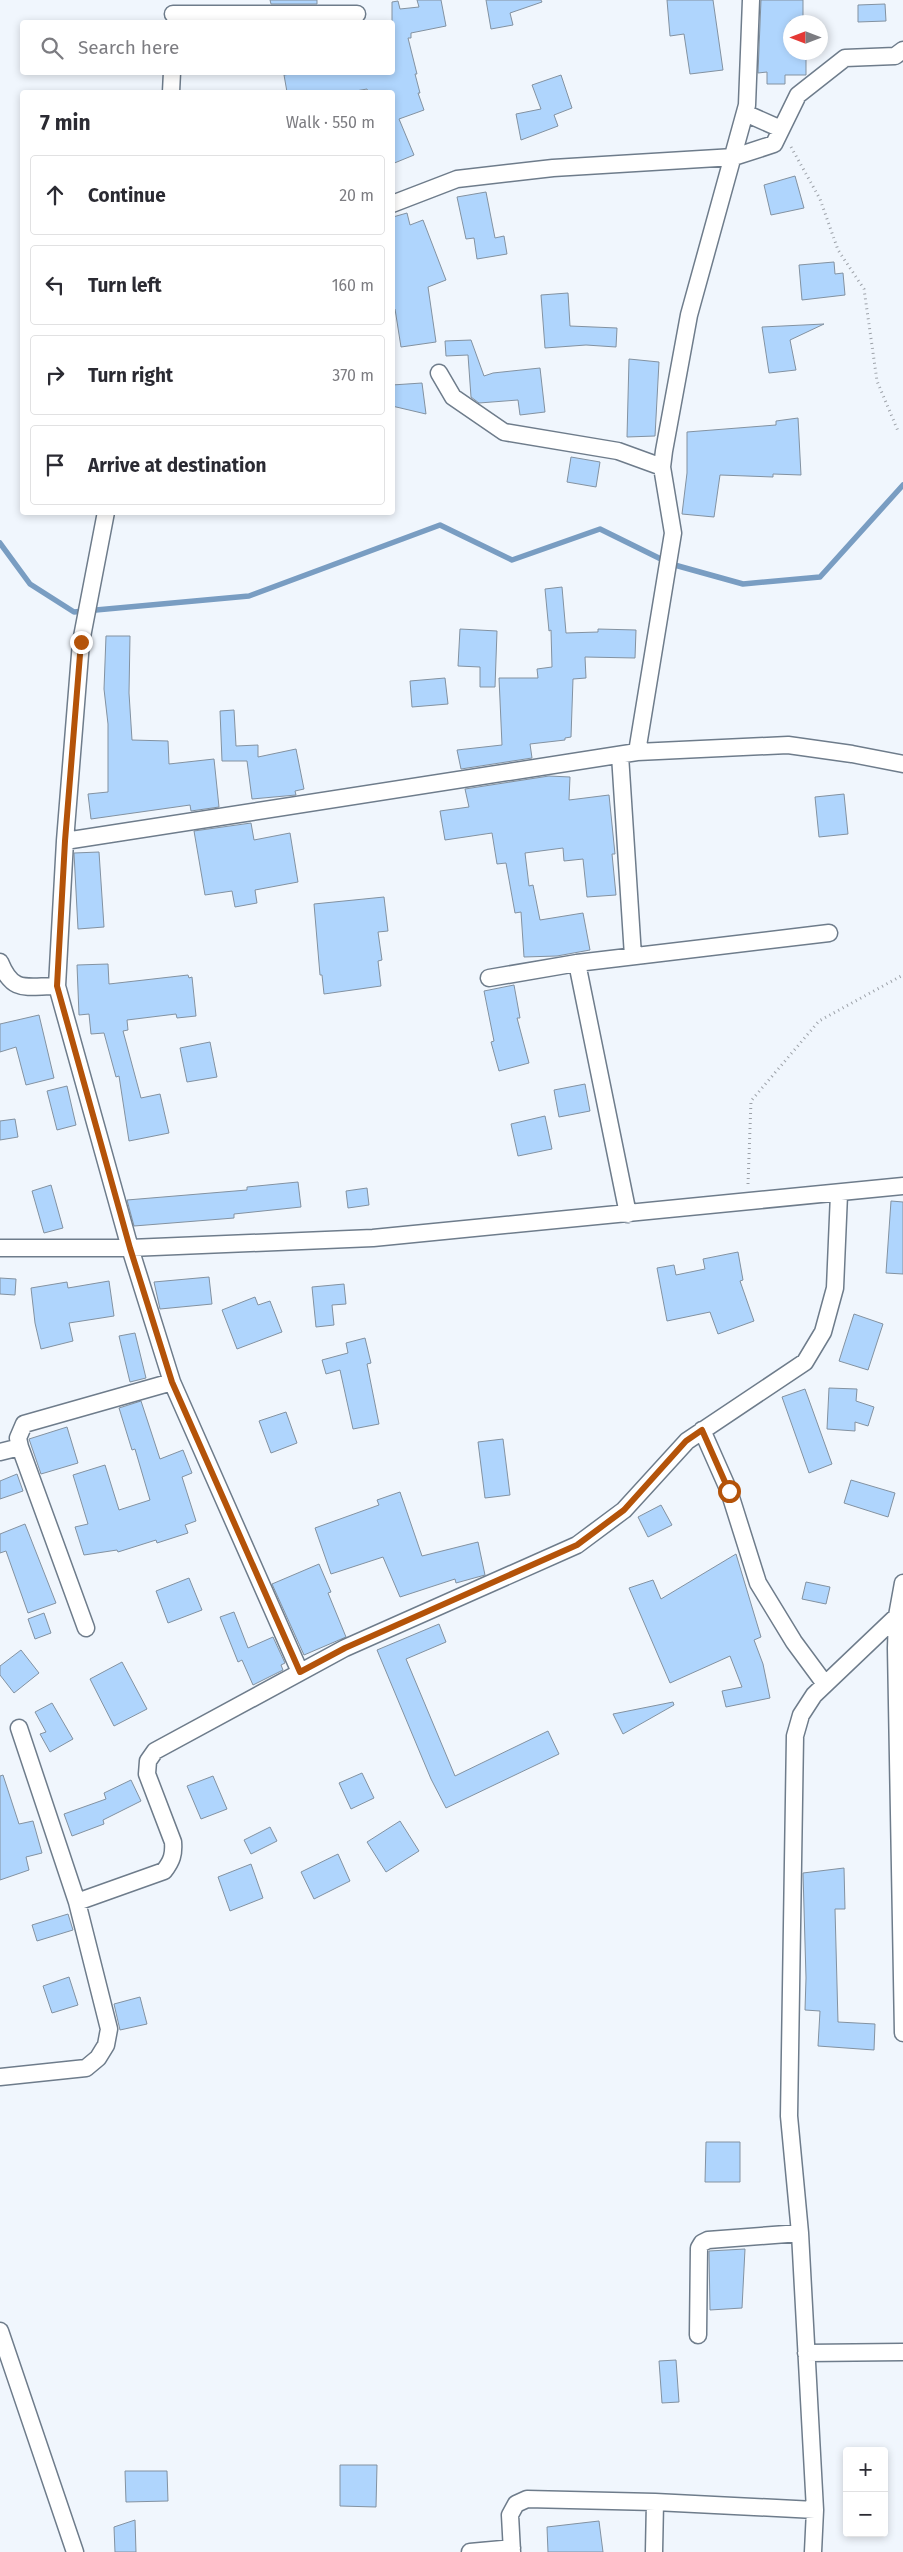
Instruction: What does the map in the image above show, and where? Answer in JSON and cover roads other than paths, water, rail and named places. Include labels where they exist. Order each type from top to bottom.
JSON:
[{"type":"street","points":[[638,752],[673,533],[662,467],[690,314],[745,113],[752,0]]},
{"type":"street","points":[[173,12],[357,14]]},
{"type":"street","points":[[395,203],[457,179],[553,168],[734,157],[774,144],[798,95],[845,58],[894,56],[903,50]]},
{"type":"street","points":[[171,90],[172,75]]},
{"type":"street","points":[[745,113],[781,129]]},
{"type":"street","points":[[439,373],[452,397],[504,432],[618,451],[662,467]]},
{"type":"street","points":[[105,515],[81,642],[65,841],[57,986],[130,1248],[172,1382],[300,1672]]},
{"type":"street","points":[[65,841],[638,752],[788,745],[852,754],[903,764]]},
{"type":"street","points":[[620,755],[633,956]]},
{"type":"street","points":[[489,978],[577,963],[829,932]]},
{"type":"street","points":[[0,962],[6,977],[12,983],[20,986],[57,986]]},
{"type":"street","points":[[577,963],[628,1214]]},
{"type":"street","points":[[0,1248],[130,1248],[372,1238],[839,1194],[903,1186]]},
{"type":"street","points":[[77,1902],[164,1871],[171,1863],[174,1852],[173,1842],[147,1774],[148,1761],[155,1751],[345,1648],[577,1545],[624,1510],[686,1441],[805,1362],[823,1332],[835,1288],[839,1194]]},
{"type":"street","points":[[86,1628],[18,1438],[24,1424],[172,1382]]},
{"type":"street","points":[[702,1430],[729,1491],[758,1582],[794,1642],[825,1684]]},
{"type":"street","points":[[0,1452],[20,1447]]},
{"type":"street","points":[[903,1583],[897,1616],[899,1648],[903,2034]]},
{"type":"street","points":[[813,2552],[815,2510],[800,2234],[789,2089],[795,1736],[801,1715],[814,1695],[897,1616]]},
{"type":"street","points":[[0,2077],[86,2068],[98,2058],[106,2045],[109,2029],[77,1902],[19,1728]]},
{"type":"street","points":[[698,2335],[699,2248],[702,2243],[708,2240],[800,2234]]},
{"type":"street","points":[[1,2341],[75,2552]]},
{"type":"street","points":[[806,2353],[903,2352]]},
{"type":"street","points":[[470,2552],[512,2550],[510,2515],[516,2504],[527,2499],[655,2502],[815,2510]]},
{"type":"street","points":[[654,2552],[655,2502]]},
{"type":"waterway","points":[[0,543],[30,584],[74,612],[249,596],[440,525],[512,560],[600,529],[671,564],[743,584],[820,577],[903,485]]}]
